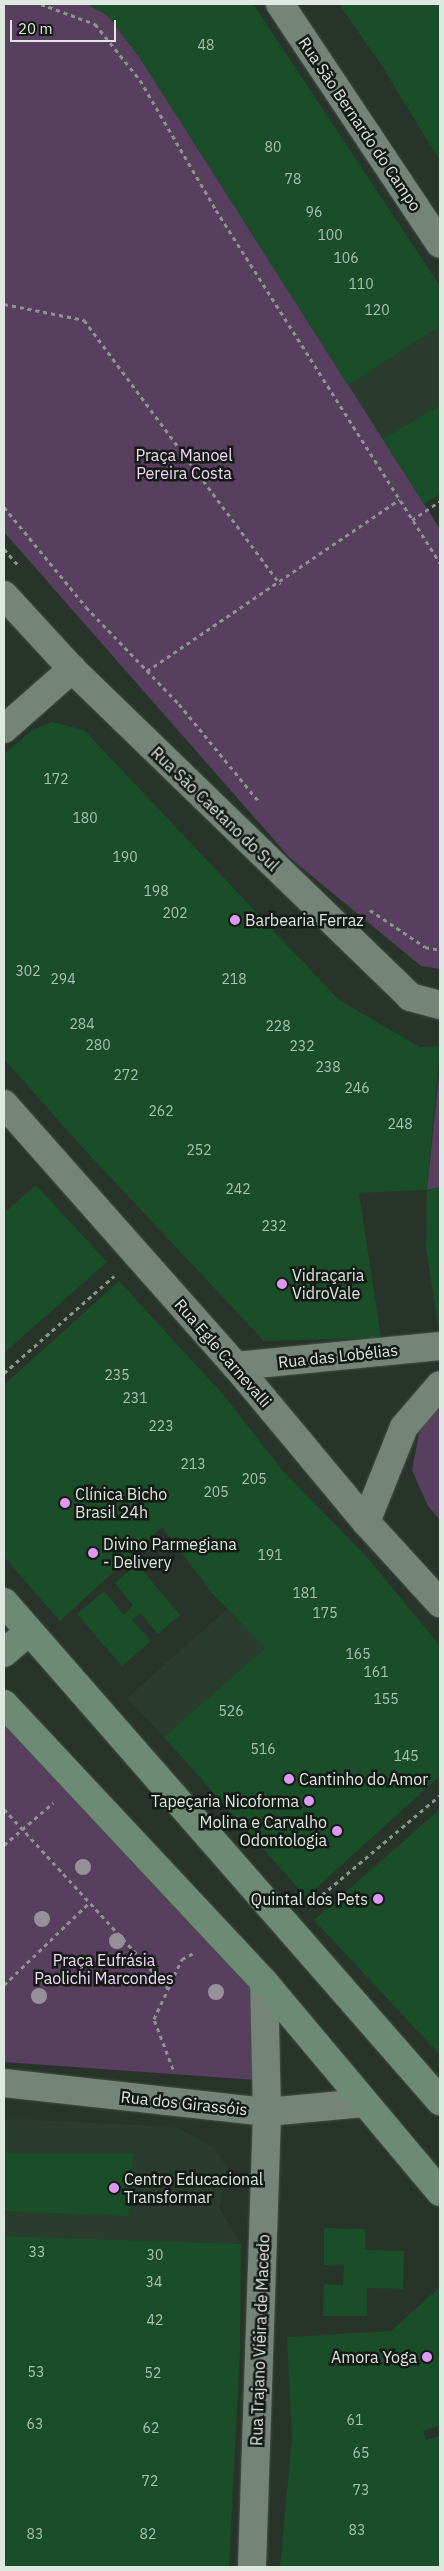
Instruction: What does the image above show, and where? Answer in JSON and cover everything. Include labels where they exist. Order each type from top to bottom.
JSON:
[{"type":"main road","points":[[4,1602],[284,1926],[440,2101]]},
{"type":"main road","points":[[4,1653],[28,1632]]},
{"type":"main road","points":[[4,1704],[264,1982],[364,2104],[440,2192]]},
{"type":"street","name":"Rua São Bernardo do Campo","points":[[280,4],[440,244]]},
{"type":"street","name":"Rua São Caetano do Sul","points":[[4,595],[72,668],[410,997],[440,1005]]},
{"type":"street","points":[[4,729],[72,668]]},
{"type":"street","name":"Rua Egle Carnevalli","points":[[4,1104],[236,1366],[366,1522],[440,1603]]},
{"type":"street","name":"Rua das Lobélias","points":[[236,1366],[440,1346]]},
{"type":"street","points":[[366,1522],[393,1447],[404,1427],[440,1385]]},
{"type":"street","name":"Rua Trajano Viêira de Macedo","points":[[252,2567],[267,2112],[264,1982]]},
{"type":"street","name":"Rua dos Girassóis","points":[[4,2083],[267,2112],[364,2104]]},
{"type":"path","points":[[41,4],[95,24],[140,80],[216,210],[440,563]]},
{"type":"path","points":[[4,304],[84,320],[280,584]]},
{"type":"path","points":[[147,671],[280,584],[399,500]]},
{"type":"path","points":[[412,520],[440,501]]},
{"type":"path","points":[[4,507],[86,607],[147,671],[262,806]]},
{"type":"path","points":[[368,908],[425,946],[440,950]]},
{"type":"path","points":[[4,1373],[120,1271]]},
{"type":"path","points":[[284,1926],[440,1795]]},
{"type":"path","points":[[4,1845],[57,1800]]},
{"type":"path","points":[[4,1809],[168,1988]]},
{"type":"path","points":[[4,1985],[90,1902]]},
{"type":"path","points":[[175,2074],[154,2019],[182,1959],[198,1951]]},
{"type":"shaded area","points":[[440,326],[440,405],[383,439],[348,385]]},
{"type":"shaded area","points":[[227,1609],[265,1648],[164,1737],[127,1698]]},
{"type":"shaded area","name":"Centro Educacional Transformar","points":[[18,2119],[176,2127],[213,2147],[228,2168],[219,2208],[241,2244],[4,2236],[4,2120]]},
{"type":"green space","name":"Praça Manoel Pereira Costa","points":[[4,4],[87,4],[107,15],[140,58],[440,529],[440,969],[421,966],[290,858],[4,532]]},
{"type":"green space","points":[[440,1065],[440,1187],[427,1190]]},
{"type":"green space","points":[[440,1403],[440,1520],[428,1506],[412,1470],[420,1429]]},
{"type":"green space","name":"Praça Eufrásia Paolichi Marcondes","points":[[4,1718],[259,1989],[256,2080],[4,2062]]},
{"type":"building","points":[[87,4],[253,4],[440,286],[440,326],[348,385],[140,58],[107,15]]},
{"type":"building","points":[[339,4],[440,4],[440,161],[382,66]]},
{"type":"building","points":[[440,405],[440,494],[424,504],[383,439]]},
{"type":"building","points":[[52,722],[84,730],[339,1000],[420,1047],[440,1046],[427,1190],[359,1193],[381,1338],[264,1341],[83,1148],[4,1059],[4,754],[31,731]]},
{"type":"building","points":[[36,1185],[107,1262],[4,1353],[4,1213]]},
{"type":"building","points":[[440,1187],[440,1337],[426,1248],[427,1190]]},
{"type":"building","points":[[119,1281],[226,1398],[282,1470],[367,1557],[440,1646],[440,1776],[306,1897],[164,1737],[265,1648],[212,1593],[162,1527],[60,1621],[4,1557],[4,1385]]},
{"type":"building","points":[[137,1564],[180,1615],[158,1634],[140,1613],[132,1620],[151,1641],[122,1666],[77,1614],[104,1591],[124,1615],[133,1605],[115,1583]]},
{"type":"building","points":[[440,1809],[440,2055],[314,1920]]},
{"type":"building","points":[[4,2153],[133,2153],[129,2216],[4,2211]]},
{"type":"building","points":[[324,2228],[365,2229],[365,2250],[404,2251],[403,2289],[367,2288],[367,2316],[323,2316],[324,2284],[343,2285],[344,2265],[324,2265]]},
{"type":"building","points":[[4,2236],[241,2244],[240,2349],[229,2567],[4,2567]]},
{"type":"building","points":[[440,2287],[440,2425],[423,2431],[426,2440],[440,2436],[440,2567],[280,2567],[292,2438],[287,2337],[391,2331]]},
{"type":"place","name":"Barbearia Ferraz","points":[[235,920]]},
{"type":"place","name":"Vidraçaria VidroVale","points":[[282,1284]]},
{"type":"place","name":"Clínica Bicho Brasil 24h","points":[[65,1503]]},
{"type":"place","name":"Divino Parmegiana - Delivery","points":[[93,1553]]},
{"type":"place","name":"Cantinho do Amor","points":[[289,1779]]},
{"type":"place","name":"Tapeçaria Nicoforma","points":[[309,1801]]},
{"type":"place","name":"Molina e Carvalho Odontologia","points":[[337,1831]]},
{"type":"place","name":"Quintal dos Pets","points":[[378,1899]]},
{"type":"place","name":"Centro Educacional Transformar","points":[[114,2188]]},
{"type":"place","name":"Amora Yoga","points":[[427,2357]]}]
